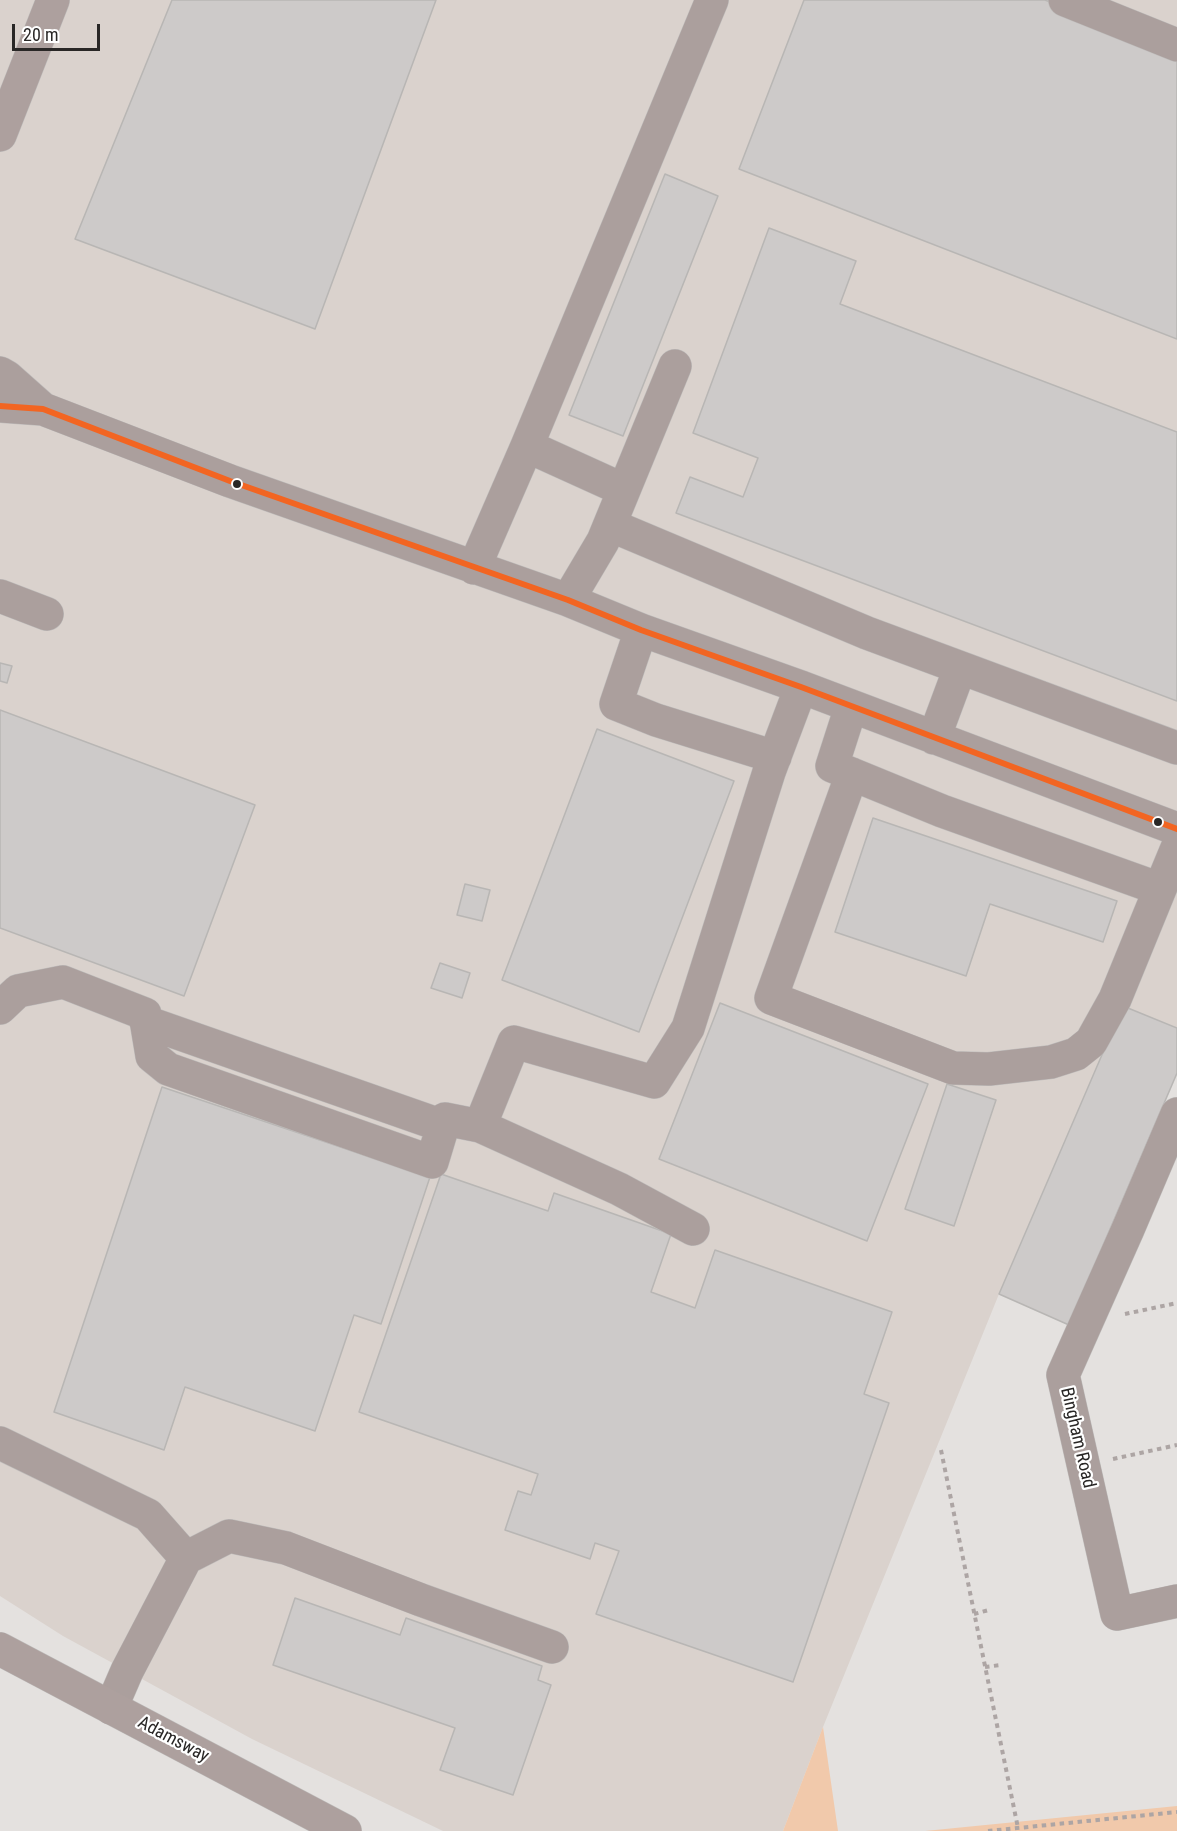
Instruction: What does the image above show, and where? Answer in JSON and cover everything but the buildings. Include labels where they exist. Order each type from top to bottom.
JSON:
[{"type":"main road","points":[[0,135],[53,0]]},
{"type":"main road","name":"Adamsway","points":[[0,1649],[345,1831]]},
{"type":"street","points":[[474,568],[712,0]]},
{"type":"street","points":[[1065,0],[1177,45]]},
{"type":"street","points":[[568,600],[603,541],[675,366]]},
{"type":"street","points":[[0,373],[43,409]]},
{"type":"street","points":[[0,406],[43,409],[230,482],[568,600],[641,630],[801,687],[1177,828]]},
{"type":"street","points":[[527,446],[624,490]]},
{"type":"street","points":[[610,525],[867,633],[1177,748]]},
{"type":"street","points":[[0,596],[47,614]]},
{"type":"street","points":[[641,630],[616,704],[656,720],[775,757]]},
{"type":"street","points":[[934,738],[960,668]]},
{"type":"street","points":[[480,1126],[514,1042],[654,1082],[688,1028],[775,757],[801,687]]},
{"type":"street","points":[[851,707],[832,765],[942,811],[1160,889]]},
{"type":"street","points":[[852,774],[771,998],[953,1068],[989,1069],[1051,1062],[1076,1054],[1091,1042],[1114,999],[1177,848]]},
{"type":"street","points":[[0,1008],[18,991],[63,981],[145,1014],[152,1056],[168,1069],[432,1162],[445,1119],[480,1126],[619,1189],[693,1229]]},
{"type":"street","name":"Bingham Road","points":[[1177,1114],[1063,1375],[1118,1614],[1177,1601]]},
{"type":"street","points":[[0,1443],[148,1515],[186,1558]]},
{"type":"street","points":[[111,1708],[127,1671],[186,1558],[229,1536],[286,1548],[552,1647]]},
{"type":"path","points":[[1093,1308],[1113,1316],[1177,1303]]},
{"type":"path","points":[[1084,1465],[1177,1445]]},
{"type":"path","points":[[941,1450],[1018,1828]]},
{"type":"path","points":[[974,1614],[989,1610]]},
{"type":"path","points":[[985,1667],[1001,1665]]},
{"type":"path","points":[[987,1831],[1177,1812]]},
{"type":"shaded area","points":[[0,0],[1177,0],[1177,1073],[1069,1325],[999,1294],[783,1831],[443,1831],[252,1739],[63,1636],[0,1596]]},
{"type":"shaded area","points":[[823,1727],[838,1831],[783,1831]]},
{"type":"shaded area","points":[[1177,1806],[1177,1831],[925,1831]]},
{"type":"transit line","points":[[0,406],[43,409],[230,481],[568,600],[641,630],[801,687],[1177,829]]}]
